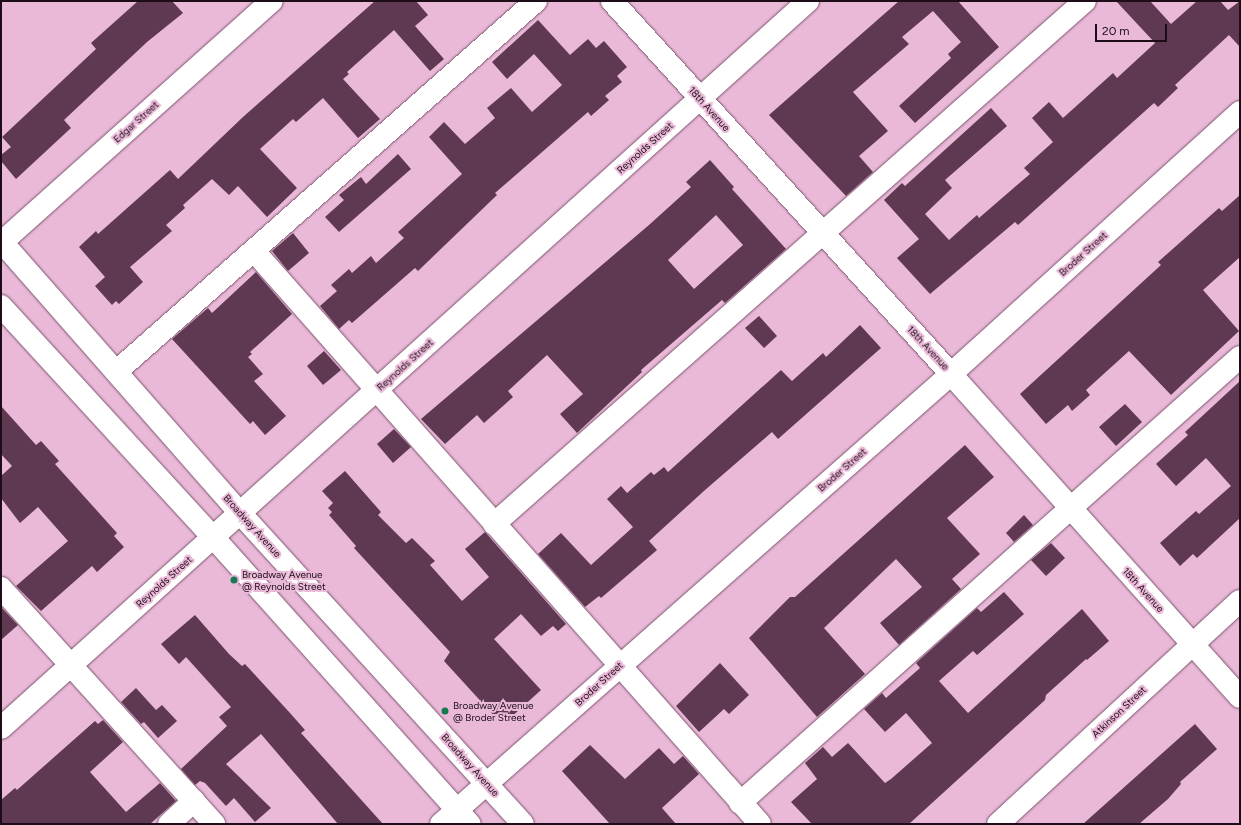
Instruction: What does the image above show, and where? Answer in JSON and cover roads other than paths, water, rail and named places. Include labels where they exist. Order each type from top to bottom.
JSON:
[{"type":"street","name":"Edgar Street","points":[[1,243],[272,1]]},
{"type":"street","points":[[117,371],[536,1]]},
{"type":"street","name":"18th Avenue","points":[[612,1],[822,234],[952,374],[1071,510],[1240,697]]},
{"type":"street","name":"Reynolds Street","points":[[1,728],[808,1]]},
{"type":"street","points":[[494,524],[1085,1]]},
{"type":"street","name":"Broder Street","points":[[440,824],[464,816],[486,783],[952,374],[1240,112]]},
{"type":"street","name":"Broadway Avenue","points":[[1,243],[117,371],[240,513],[523,824]]},
{"type":"street","points":[[254,251],[378,389],[494,524],[760,824]]},
{"type":"street","points":[[1,306],[213,537],[464,816]]},
{"type":"street","points":[[740,803],[1071,510],[1240,357]]},
{"type":"street","points":[[1,588],[214,824]]},
{"type":"street","name":"Atkinson Street","points":[[998,824],[1191,644],[1240,601]]},
{"type":"street","points":[[169,824],[194,801]]},
{"type":"place","name":"Broadway Avenue @ Reynolds Street","points":[[234,580]]},
{"type":"place","name":"Broadway Avenue @ Broder Street","points":[[445,711]]}]
